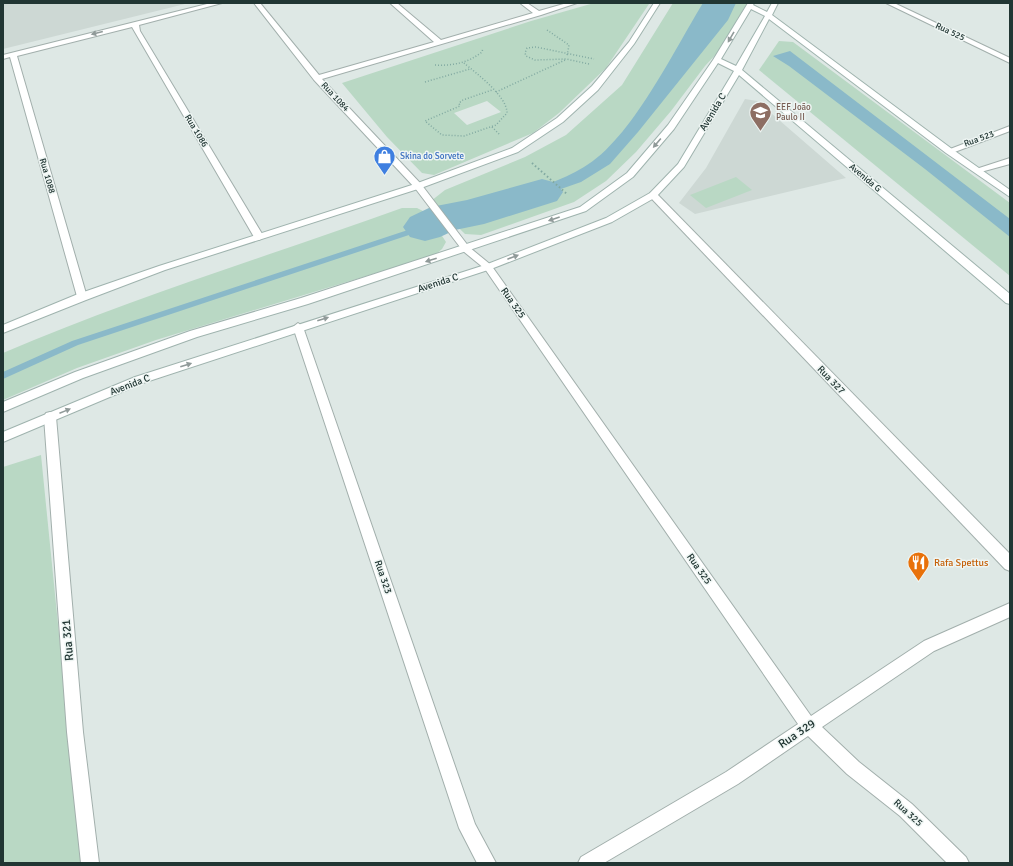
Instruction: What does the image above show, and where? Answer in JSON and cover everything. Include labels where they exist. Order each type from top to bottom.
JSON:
[{"type":"street","points":[[3,64],[14,58],[136,27],[219,3]]},
{"type":"street","name":"Rua 1084","points":[[257,3],[317,78],[418,186],[446,225]]},
{"type":"street","points":[[393,3],[438,42]]},
{"type":"street","points":[[523,3],[539,14]]},
{"type":"street","points":[[317,78],[574,3]]},
{"type":"street","points":[[3,329],[82,297],[259,237],[418,186],[515,150],[560,120],[595,88],[632,43],[657,3]]},
{"type":"street","name":"Avenida C","points":[[3,437],[139,380],[298,327],[488,267],[609,220],[652,195],[681,165],[738,70],[775,3]]},
{"type":"street","name":"Rua 525","points":[[889,3],[1010,60]]},
{"type":"street","points":[[3,407],[79,375],[194,334],[304,301],[466,249],[583,209],[630,175],[671,127],[718,60],[750,4],[768,15],[949,151],[1010,194]]},
{"type":"street","name":"Rua 1086","points":[[136,27],[259,237]]},
{"type":"street","points":[[3,57],[14,58]]},
{"type":"street","name":"Rua 1088","points":[[14,58],[82,297]]},
{"type":"street","name":"Avenida G","points":[[718,60],[738,70],[1010,300]]},
{"type":"street","name":"Rua 523","points":[[949,151],[1010,128]]},
{"type":"street","points":[[977,170],[1010,161]]},
{"type":"street","name":"Rua 327","points":[[652,195],[1010,564]]},
{"type":"street","name":"Rua 325","points":[[446,225],[466,249],[488,267],[809,726],[853,768],[906,810],[960,863]]},
{"type":"street","name":"Rua 323","points":[[298,327],[468,828],[487,863]]},
{"type":"street","name":"Rua 321","points":[[50,417],[75,732],[90,863]]},
{"type":"street","name":"Rua 329","points":[[587,863],[732,778],[929,646],[1010,610]]},
{"type":"path","points":[[545,28],[569,45],[566,59]]},
{"type":"path","points":[[592,65],[566,59],[535,60],[526,56],[525,53],[527,48],[547,48],[596,60]]},
{"type":"path","points":[[496,92],[566,59]]},
{"type":"path","points":[[464,63],[492,90],[496,92],[507,106],[507,113],[496,125],[464,136],[442,134],[425,121],[460,106],[459,103],[463,100],[492,90]]},
{"type":"path","points":[[425,82],[470,69]]},
{"type":"path","points":[[530,161],[567,193]]},
{"type":"shaded area","points":[[3,3],[189,3],[3,49]]},
{"type":"shaded area","name":"EEF João Paulo II","points":[[745,99],[757,101],[846,178],[695,214],[679,203],[706,168]]},
{"type":"green space","points":[[594,3],[649,4],[606,68],[559,113],[533,133],[434,175],[422,173],[387,137],[342,83],[531,21]],"holes":[[[487,101],[501,112],[467,125],[454,113]]]},
{"type":"green space","points":[[673,3],[747,3],[718,52],[636,152],[606,181],[574,202],[481,235],[465,234],[431,201],[445,190],[525,157],[566,135],[622,85]]},
{"type":"green space","points":[[779,41],[793,42],[1010,203],[1010,276],[759,70]]},
{"type":"green space","points":[[736,177],[752,190],[706,208],[690,195]]},
{"type":"green space","points":[[402,208],[417,208],[427,213],[446,242],[442,249],[435,255],[156,340],[77,368],[3,400],[3,353],[101,313]]},
{"type":"green space","points":[[41,455],[82,863],[3,863],[3,467]]},
{"type":"water","points":[[703,3],[736,3],[728,20],[638,132],[610,164],[581,182],[518,204],[471,218],[467,210],[527,192],[556,181],[584,167],[601,154],[618,137],[635,116]]},
{"type":"water","points":[[790,51],[1010,219],[1010,237],[925,169],[789,66],[773,56]]},
{"type":"waterway","points":[[425,227],[446,217],[469,214],[542,192]]},
{"type":"waterway","points":[[3,376],[75,343],[425,227]]},
{"type":"place","name":"EEF João Paulo II","points":[[760,132]]},
{"type":"place","name":"Skina do Sorvete","points":[[384,176]]},
{"type":"place","name":"Rafa Spettus","points":[[918,582]]}]
